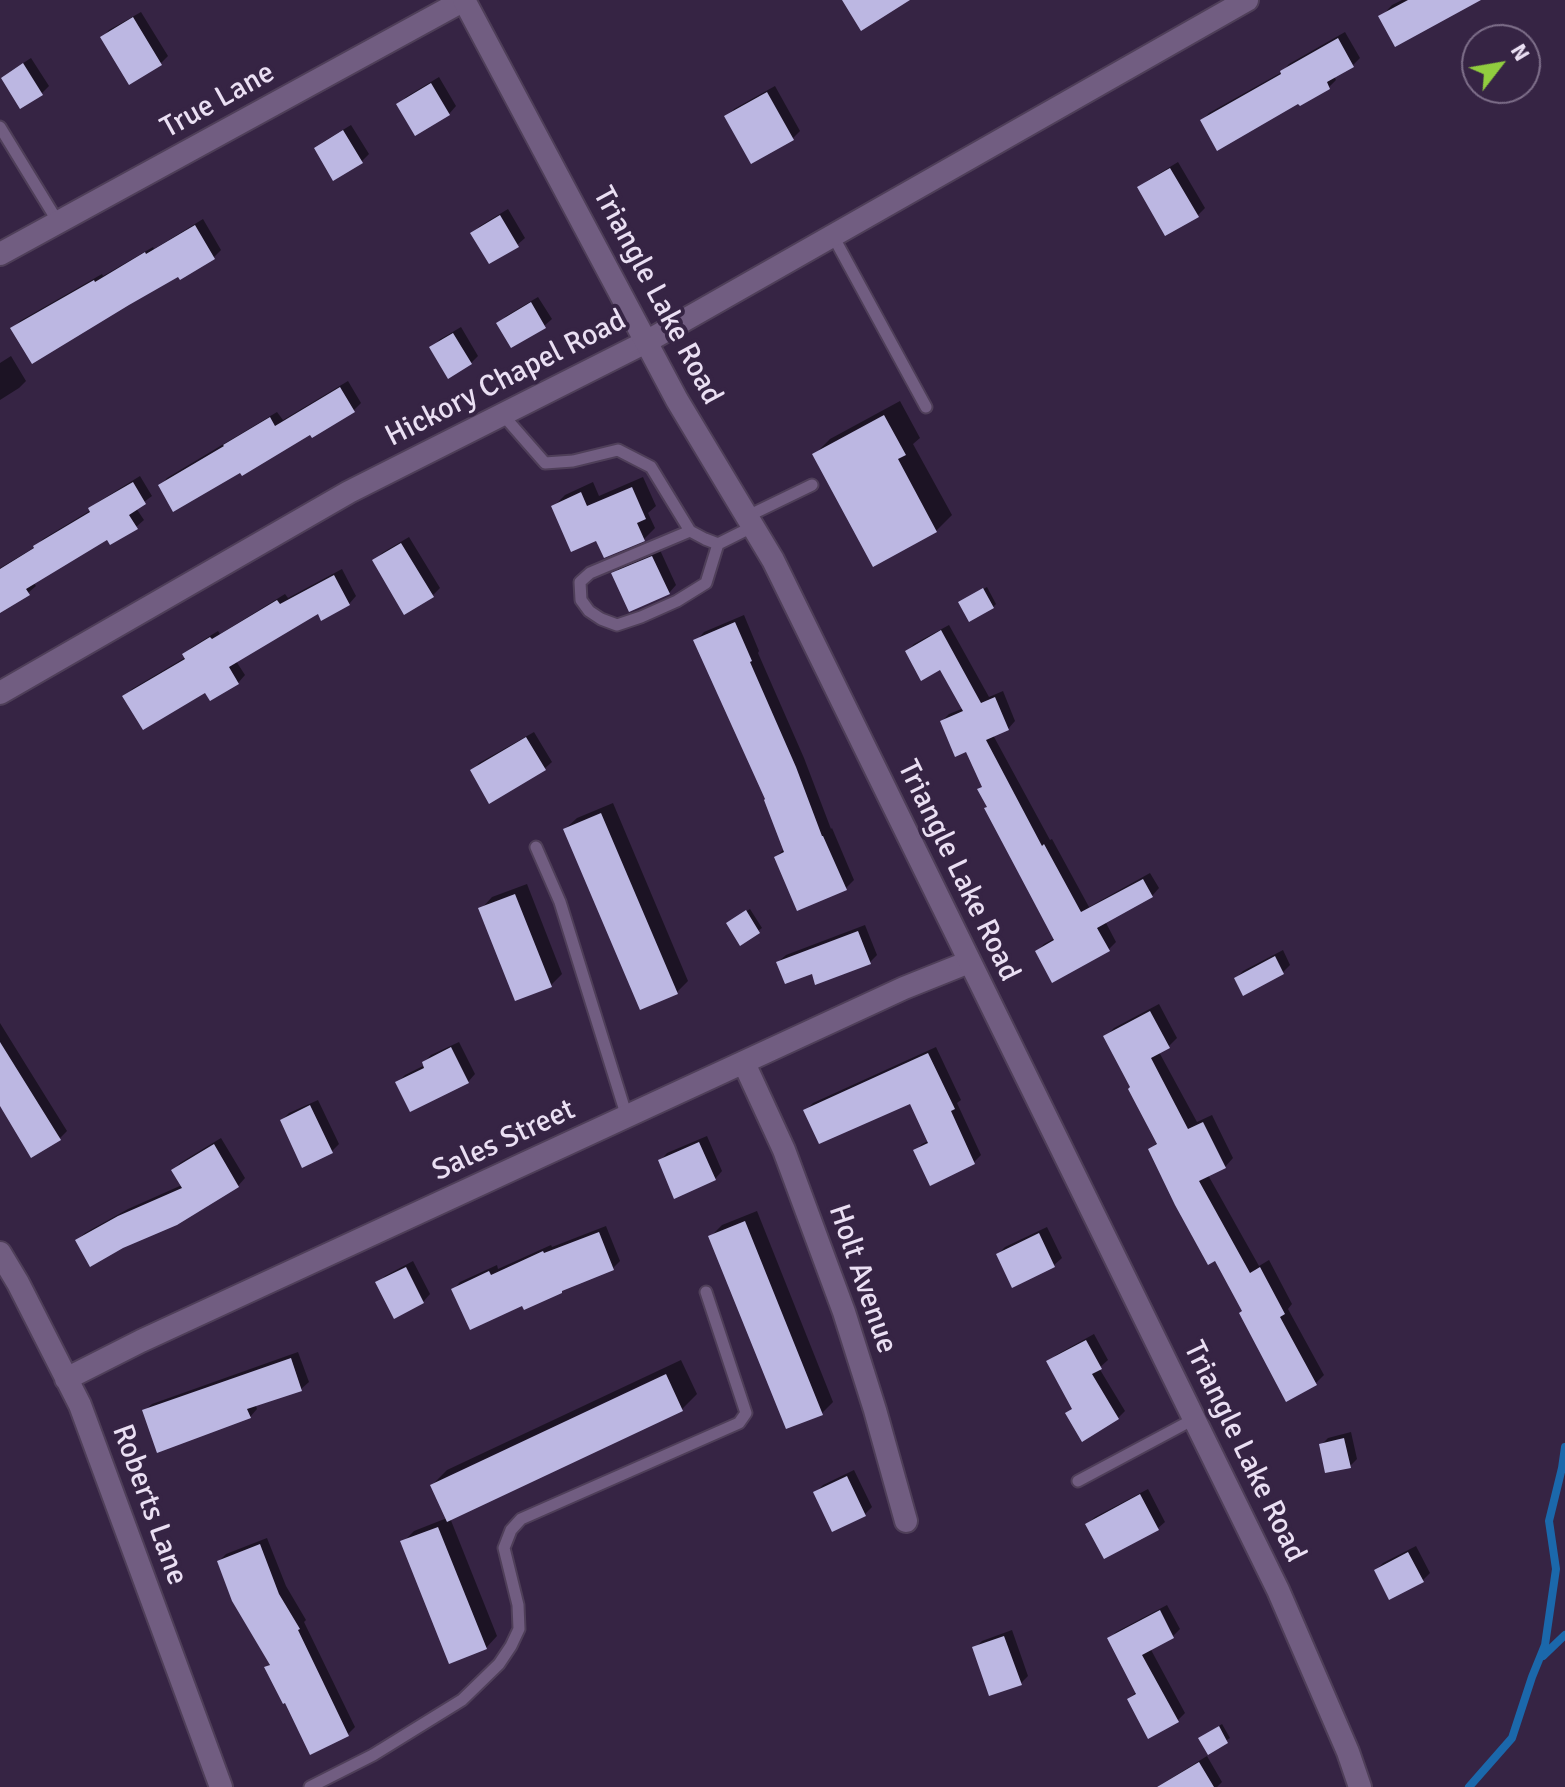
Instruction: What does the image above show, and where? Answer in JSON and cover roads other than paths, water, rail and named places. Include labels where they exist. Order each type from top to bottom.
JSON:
[{"type":"street","name":"True Lane","points":[[0,254],[464,0]]},
{"type":"street","name":"Triangle Lake Road","points":[[464,0],[677,400],[773,560],[1278,1590],[1360,1787]]},
{"type":"street","name":"Hickory Chapel Road","points":[[0,693],[349,492],[646,342],[1247,0]]},
{"type":"street","name":"Sales Street","points":[[66,1379],[141,1341],[904,988],[969,962]]},
{"type":"street","name":"Holt Avenue","points":[[744,1063],[784,1150],[844,1312],[906,1521]]},
{"type":"street","name":"Roberts Lane","points":[[0,1253],[18,1283],[85,1420],[221,1787]]},
{"type":"lane","points":[[0,127],[58,222]]},
{"type":"lane","points":[[833,236],[926,407]]},
{"type":"lane","points":[[503,415],[545,463],[573,461],[618,450],[651,467],[690,531],[718,544]]},
{"type":"lane","points":[[690,531],[590,573],[580,582],[581,600],[589,611],[617,625],[677,601],[706,583],[718,544],[812,485]]},
{"type":"lane","points":[[536,847],[560,902],[627,1117]]},
{"type":"lane","points":[[310,1787],[373,1755],[462,1700],[499,1664],[519,1629],[518,1605],[504,1548],[511,1530],[521,1519],[739,1423],[746,1413],[706,1292]]},
{"type":"lane","points":[[1078,1481],[1194,1419]]},
{"type":"waterway","points":[[1469,1787],[1512,1738],[1545,1645],[1556,1569],[1549,1521],[1565,1447]]},
{"type":"waterway","points":[[1543,1656],[1565,1635]]}]
